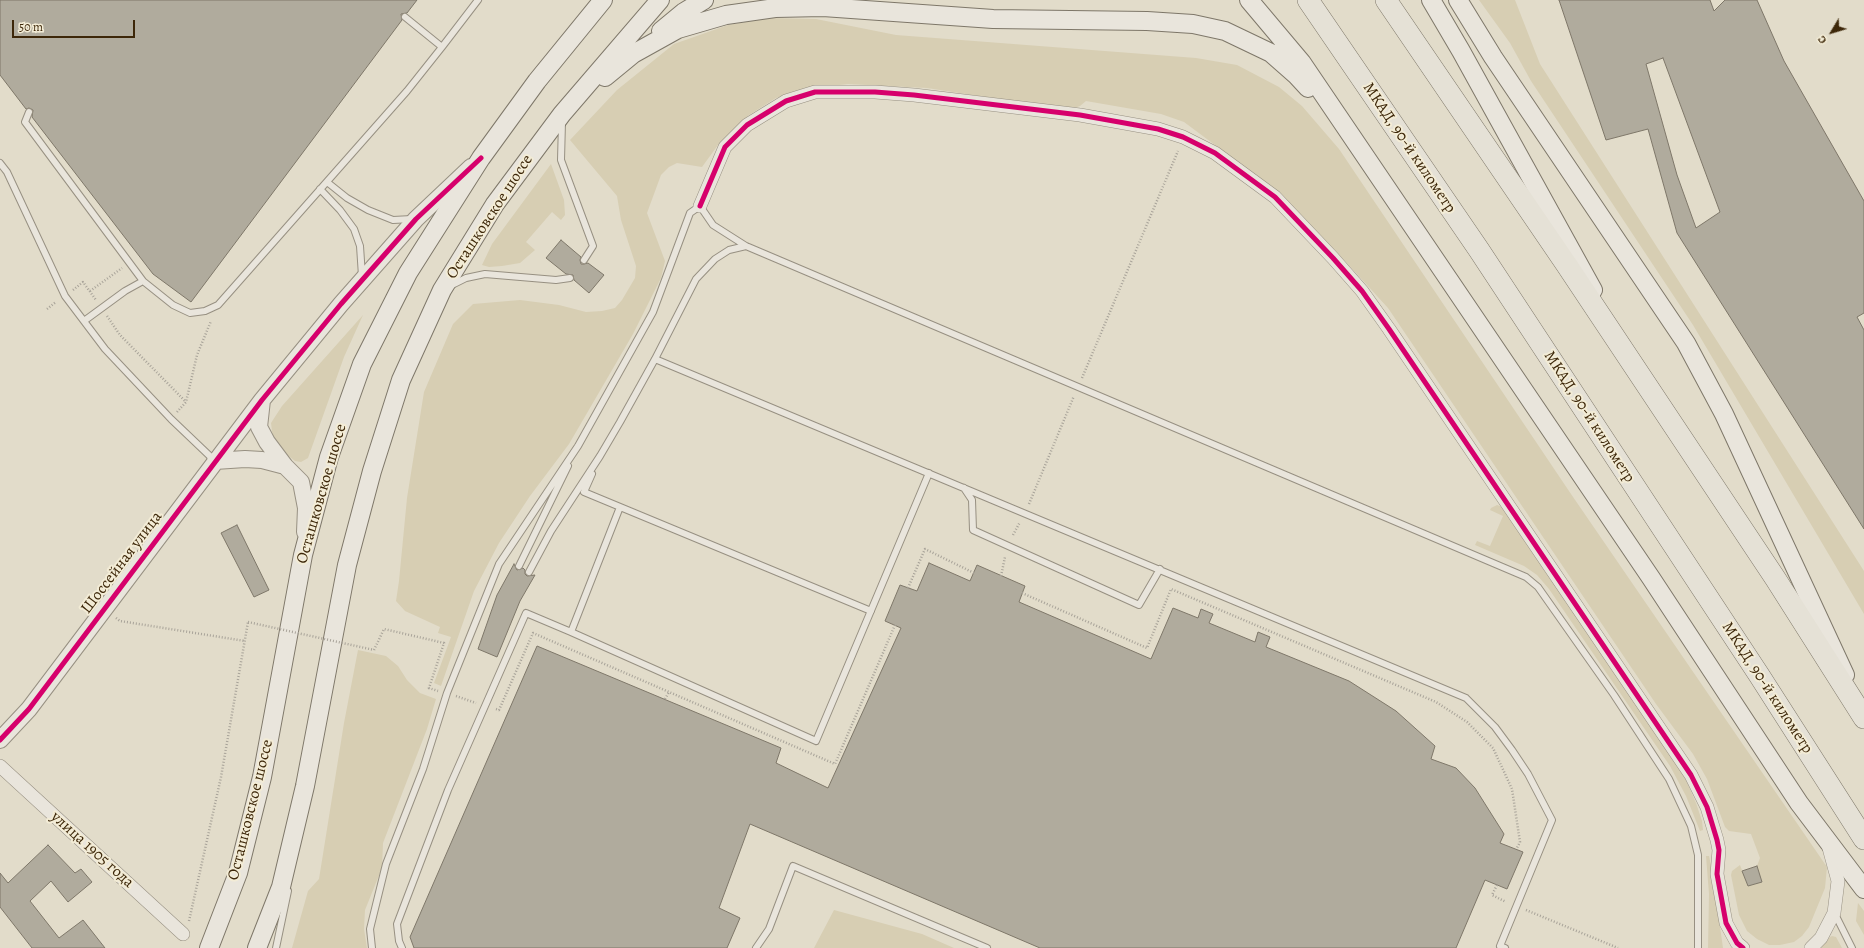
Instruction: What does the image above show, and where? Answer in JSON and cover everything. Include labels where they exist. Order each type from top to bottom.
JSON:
[{"type":"highway","name":"МКАД, 90-й километр","points":[[1308,0],[1496,276],[1759,675],[1864,839]]},
{"type":"highway","points":[[1386,0],[1775,578],[1864,718]]},
{"type":"main road","points":[[588,19],[600,0]]},
{"type":"main road","points":[[588,19],[603,0]]},
{"type":"main road","points":[[562,114],[660,0]]},
{"type":"main road","points":[[562,114],[684,12],[704,0]]},
{"type":"main road","points":[[1249,0],[1302,63],[1347,132],[1651,578],[1799,803],[1864,889]]},
{"type":"main road","points":[[1298,0],[1341,49]]},
{"type":"main road","points":[[1431,0],[1461,51],[1643,380]]},
{"type":"main road","points":[[1458,0],[1493,57],[1647,283],[1686,343],[1724,414],[1864,715]]},
{"type":"main road","points":[[633,54],[678,29],[726,15],[775,8],[823,7],[993,19],[1147,20],[1193,24],[1225,31],[1271,53],[1296,75],[1347,132]]},
{"type":"main road","name":"Осташковское шоссе","points":[[209,948],[238,873],[262,777],[303,555],[329,457],[362,364],[408,273],[480,158],[537,81],[588,19]]},
{"type":"main road","name":"Осташковское шоссе","points":[[257,948],[281,887],[305,786],[347,565],[372,471],[401,380],[442,290],[495,204],[562,114]]},
{"type":"street","points":[[700,206],[725,147],[747,125],[786,101],[815,92],[875,92],[960,99],[1122,122],[1158,129],[1183,137],[1215,153],[1275,198],[1334,258],[1362,291],[1691,775],[1706,807],[1717,840],[1719,850],[1717,874],[1726,923],[1742,948]]},
{"type":"street","name":"Шоссейная улица","points":[[0,740],[29,709],[262,400],[362,280],[416,219],[480,158]]},
{"type":"street","points":[[262,400],[259,427],[267,442],[285,466],[301,482],[306,508],[303,555]]},
{"type":"street","points":[[215,461],[245,459],[262,460],[285,466]]},
{"type":"street","name":"улица 1905 года","points":[[0,766],[184,934]]},
{"type":"street","points":[[1811,948],[1821,938],[1834,913],[1838,881],[1825,837]]},
{"type":"lane","points":[[29,112],[25,122],[143,281],[173,305],[190,313],[205,311],[218,305],[407,91],[478,0]]},
{"type":"lane","points":[[405,17],[442,47]]},
{"type":"lane","points":[[562,114],[561,160],[593,246],[584,260]]},
{"type":"lane","points":[[0,163],[10,179],[64,296],[105,349],[171,419],[215,461]]},
{"type":"lane","points":[[327,182],[347,198],[368,210],[393,220],[416,219]]},
{"type":"lane","points":[[320,189],[340,210],[354,229],[360,246],[362,259],[362,280]]},
{"type":"lane","points":[[519,566],[578,446],[653,312],[690,213],[700,206],[713,225],[746,246],[1526,578],[1538,587],[1614,695],[1669,779],[1691,826],[1698,855],[1698,948]]},
{"type":"lane","points":[[529,572],[551,530],[600,456],[655,359],[696,279],[715,259],[729,250],[746,246]]},
{"type":"lane","points":[[442,290],[466,278],[485,274],[556,280],[570,278]]},
{"type":"lane","points":[[84,321],[125,291],[143,281]]},
{"type":"lane","points":[[655,359],[1466,698],[1495,727],[1512,750],[1528,774],[1552,820],[1500,946],[1505,948]]},
{"type":"lane","points":[[372,948],[370,929],[386,864],[423,769],[447,693],[499,564],[578,446]]},
{"type":"lane","points":[[600,456],[584,492],[871,611]]},
{"type":"lane","points":[[402,948],[399,941],[397,924],[448,790],[526,613],[816,741],[929,473]]},
{"type":"lane","points":[[964,488],[972,500],[973,530],[1140,605],[1160,569]]},
{"type":"lane","points":[[571,632],[620,507]]},
{"type":"lane","points":[[276,948],[288,892],[305,786]]},
{"type":"lane","points":[[756,948],[769,929],[793,866],[986,948]]},
{"type":"lane","points":[[1834,913],[1852,948]]},
{"type":"lane","points":[[1726,923],[1732,948]]},
{"type":"path","points":[[1001,576],[1007,545],[1025,513],[1183,137]]},
{"type":"path","points":[[90,291],[129,263]]},
{"type":"path","points":[[120,335],[186,402],[197,355],[218,305]]},
{"type":"path","points":[[908,588],[926,549],[974,573]]},
{"type":"path","points":[[1022,593],[1147,648],[1170,590],[1436,702],[1467,722],[1494,748],[1512,789],[1520,842],[1517,848]]},
{"type":"path","points":[[104,609],[120,621],[245,641]]},
{"type":"path","points":[[184,934],[188,927],[221,777],[248,622],[374,650],[384,629],[444,643],[429,688],[499,710],[533,633],[835,764],[895,625]]},
{"type":"path","points":[[664,699],[669,692]]},
{"type":"path","points":[[1497,885],[1492,895],[1618,948]]},
{"type":"shaded area","points":[[1479,0],[1515,0],[1540,64],[1864,571],[1864,614],[1693,325],[1531,81],[1510,43]]},
{"type":"shaded area","points":[[769,18],[816,19],[896,35],[1196,58],[1237,65],[1279,87],[1302,106],[1339,149],[1571,494],[1827,867],[1825,888],[1809,927],[1802,936],[1794,942],[1780,945],[1769,945],[1757,939],[1747,931],[1739,915],[1731,875],[1732,871],[1740,865],[1748,886],[1762,882],[1757,866],[1760,858],[1751,834],[1729,831],[1725,827],[1707,779],[1693,754],[1656,704],[1388,308],[1335,250],[1266,183],[1184,122],[1161,114],[1086,101],[1080,106],[1069,110],[927,88],[848,84],[805,89],[776,98],[749,115],[718,145],[702,167],[677,163],[669,167],[661,175],[647,213],[665,261],[661,278],[633,334],[569,444],[530,496],[499,543],[474,591],[441,686],[434,683],[451,637],[438,633],[440,627],[405,611],[396,601],[407,498],[424,392],[453,324],[473,304],[520,300],[559,305],[586,312],[615,308],[622,300],[635,278],[636,266],[621,220],[617,196],[570,140],[617,90],[674,44],[728,25]]},
{"type":"shaded area","points":[[551,164],[564,200],[565,215],[561,220],[552,212],[526,242],[535,250],[520,263],[489,267],[482,265],[492,244]]},
{"type":"shaded area","points":[[363,315],[344,357],[308,458],[301,462],[295,461],[281,450],[273,439],[271,423],[282,406]]},
{"type":"shaded area","points":[[1497,505],[1500,506],[1505,512],[1685,778],[1696,803],[1702,821],[1703,830],[1700,831],[1686,796],[1670,766],[1549,589],[1537,575],[1524,566],[1475,545],[1477,541],[1490,546],[1503,516],[1490,510]]},
{"type":"shaded area","points":[[358,650],[386,656],[398,666],[407,680],[420,693],[436,699],[427,729],[383,843],[382,868],[365,910],[364,929],[367,948],[292,948],[308,891],[319,879],[344,723]]},
{"type":"shaded area","points":[[1706,856],[1709,856],[1712,870],[1723,948],[1708,948],[1709,894]]},
{"type":"shaded area","points":[[1858,903],[1864,911],[1864,935],[1856,921]]},
{"type":"shaded area","points":[[834,910],[922,934],[954,948],[814,948]]},
{"type":"shaded area","points":[[1830,937],[1836,937],[1842,948],[1821,948]]},
{"type":"building","points":[[0,0],[417,0],[407,13],[401,14],[402,20],[191,302],[153,274],[32,117],[33,110],[29,108],[26,109],[0,75]]},
{"type":"building","points":[[1559,0],[1710,0],[1714,11],[1725,0],[1757,0],[1784,61],[1864,201],[1864,313],[1857,317],[1864,330],[1864,529],[1677,233],[1648,129],[1606,140]],"holes":[[[1663,58],[1720,212],[1696,228],[1677,175],[1646,64]]]},
{"type":"building","points":[[561,240],[581,257],[581,264],[588,263],[604,275],[589,293],[574,280],[573,275],[566,274],[546,258]]},
{"type":"building","points":[[237,525],[269,590],[254,597],[221,533]]},
{"type":"building","points":[[929,563],[970,581],[977,565],[1025,586],[1019,602],[1151,659],[1173,608],[1198,618],[1201,609],[1213,614],[1209,623],[1255,642],[1258,632],[1270,637],[1266,647],[1349,681],[1396,711],[1435,746],[1431,759],[1456,768],[1475,788],[1504,834],[1500,843],[1523,852],[1507,889],[1485,880],[1456,948],[1040,948],[750,824],[719,908],[740,918],[727,948],[414,948],[410,937],[537,646],[781,748],[776,763],[828,788],[901,628],[885,621],[900,585],[917,591]]},
{"type":"building","points":[[514,564],[517,570],[523,568],[527,576],[535,575],[520,601],[497,657],[478,649],[497,595]]},
{"type":"building","points":[[48,845],[75,873],[81,869],[92,882],[68,902],[51,881],[30,901],[59,938],[83,920],[105,948],[32,948],[0,907],[0,873],[8,883]]},
{"type":"building","points":[[1757,866],[1762,882],[1748,886],[1742,871]]},
{"type":"cycle path","points":[[700,206],[725,147],[747,125],[786,101],[815,92],[875,92],[914,95],[1080,115],[1158,129],[1183,137],[1215,153],[1275,197],[1362,291],[1691,775],[1707,807],[1717,840],[1719,850],[1717,874],[1726,923],[1737,943],[1743,948]]},
{"type":"cycle path","points":[[0,740],[29,709],[262,400],[341,304],[416,219],[481,158]]}]
